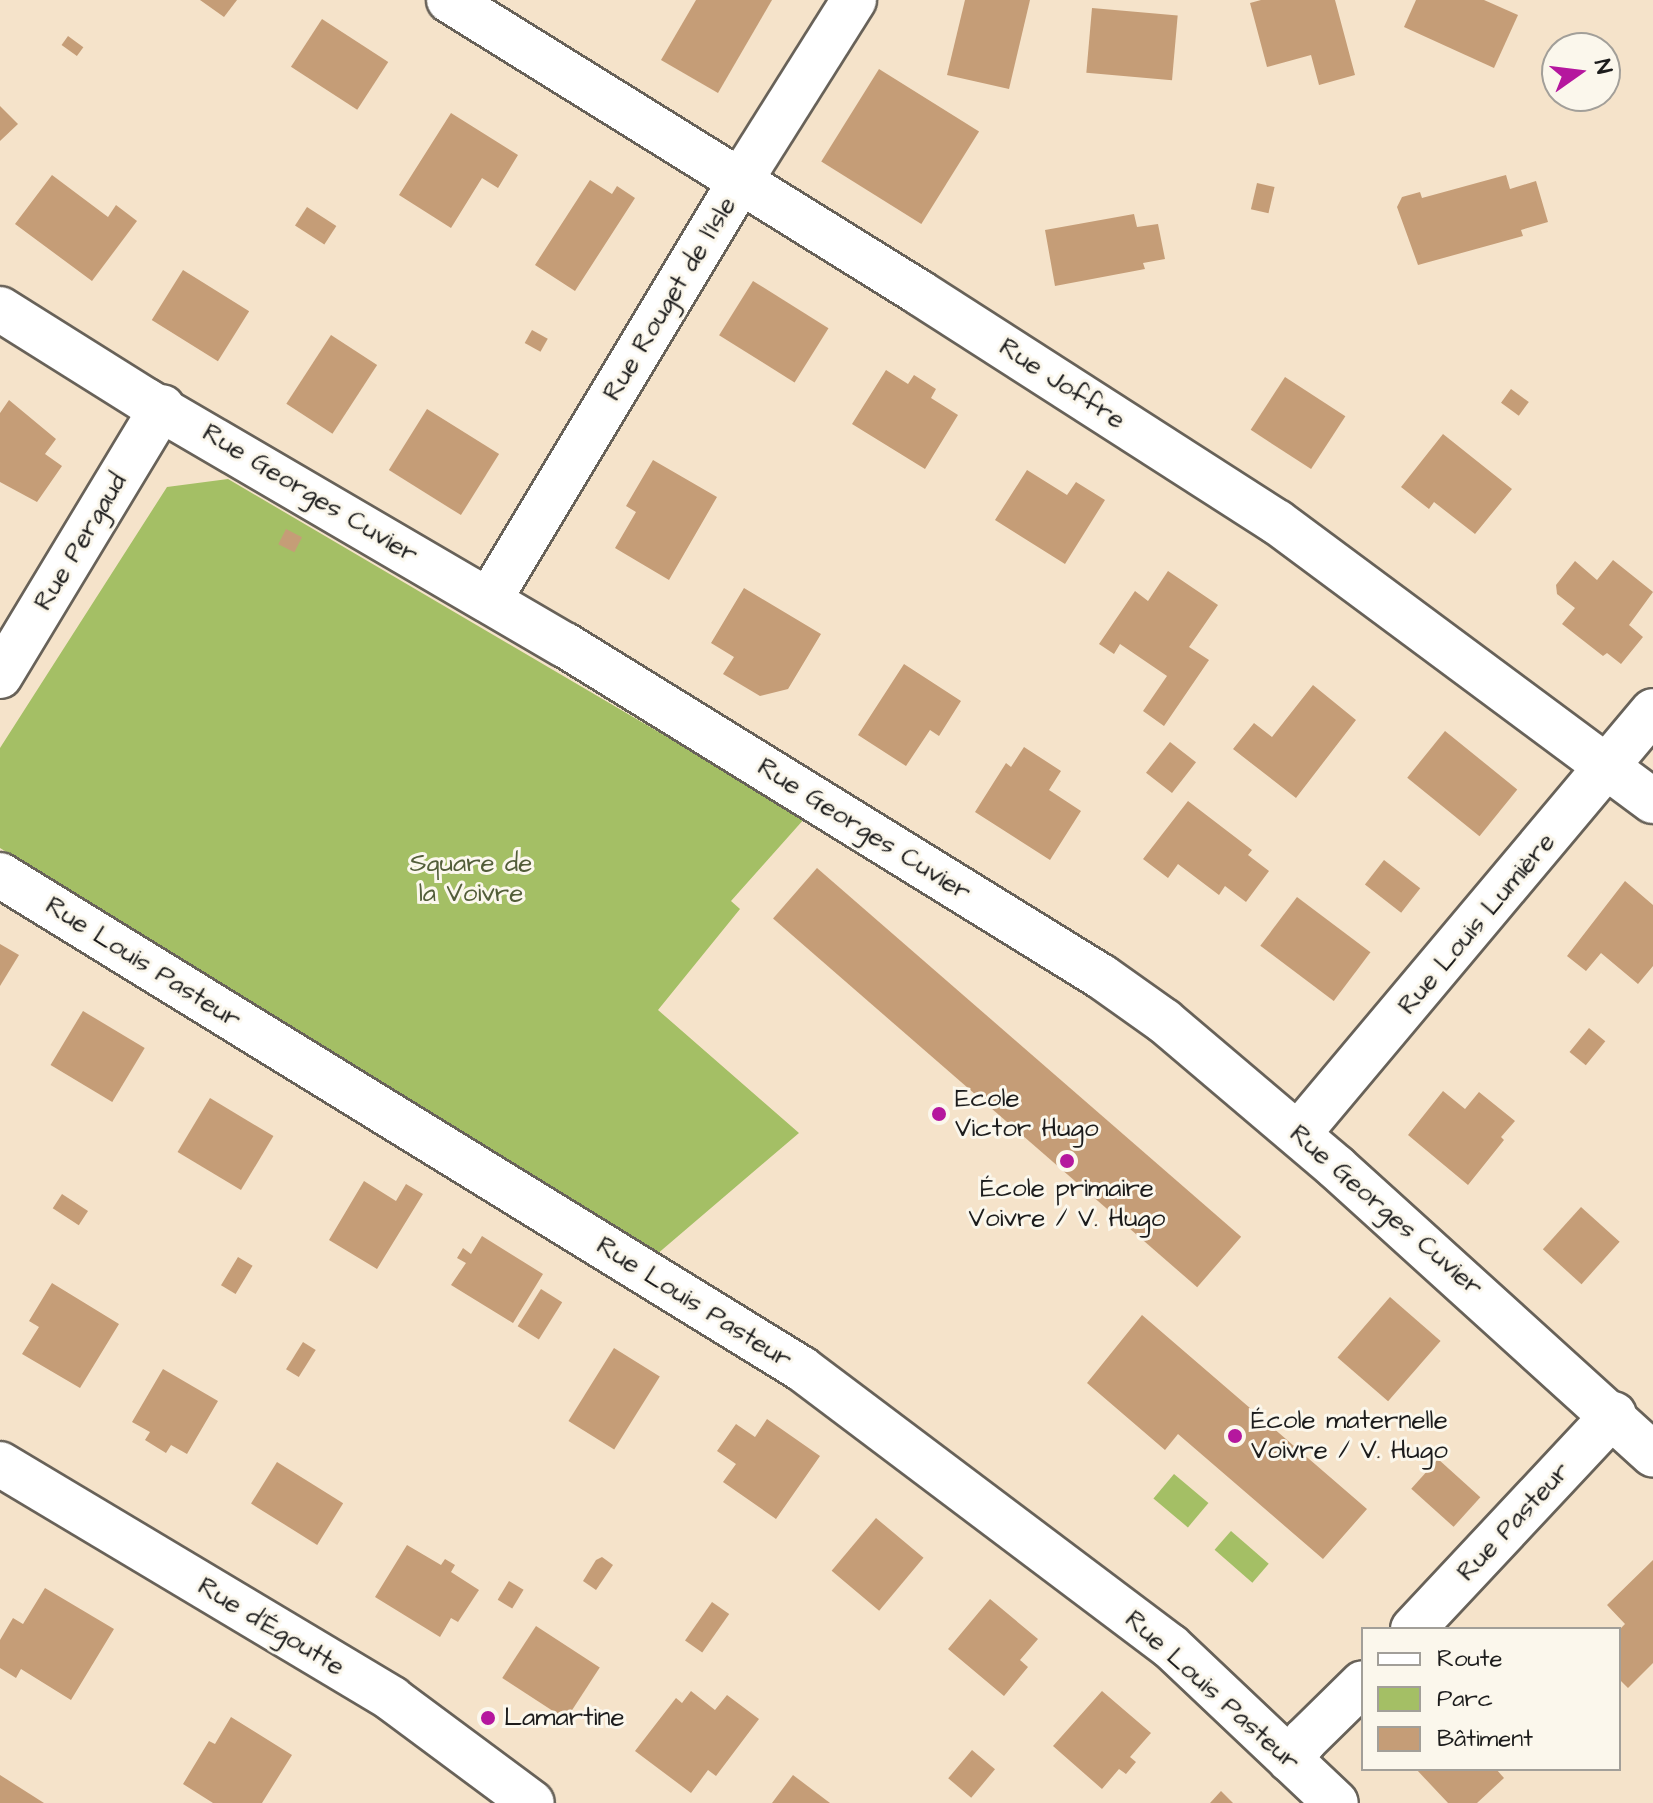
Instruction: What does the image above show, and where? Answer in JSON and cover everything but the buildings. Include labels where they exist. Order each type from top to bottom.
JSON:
[{"type":"street","name":"Rue Joffre","points":[[449,0],[1277,522],[1653,801]]},
{"type":"street","name":"Rue Rouget de l'Isle","points":[[489,600],[854,0]]},
{"type":"street","name":"Rue Georges Cuvier","points":[[0,309],[489,600],[1102,977],[1164,1021],[1298,1134],[1614,1414],[1653,1454]]},
{"type":"street","name":"Rue Pergaud","points":[[0,676],[162,407]]},
{"type":"street","name":"Rue Louis Lumière","points":[[1298,1134],[1653,711]]},
{"type":"street","name":"Rue Louis Pasteur","points":[[0,875],[802,1369],[1170,1646],[1336,1803]]},
{"type":"street","name":"Rue Pasteur","points":[[1415,1627],[1614,1414]]},
{"type":"street","name":"Rue d'Égoutte","points":[[0,1464],[392,1699],[532,1803]]},
{"type":"street","points":[[1290,1760],[1361,1685]]},
{"type":"green space","name":"Square de la Voivre","points":[[228,479],[805,818],[731,901],[740,909],[658,1010],[799,1133],[656,1255],[0,848],[0,748],[167,487]]},
{"type":"green space","points":[[1174,1474],[1208,1503],[1188,1527],[1153,1499]]},
{"type":"green space","points":[[1231,1531],[1269,1564],[1252,1583],[1215,1550]]},
{"type":"place","name":"Ecole Victor Hugo","points":[[939,1114]]},
{"type":"place","name":"École primaire Voivre / V. Hugo","points":[[1067,1161]]},
{"type":"place","name":"École maternelle Voivre / V. Hugo","points":[[1235,1436]]},
{"type":"place","name":"Lamartine","points":[[488,1718]]}]
